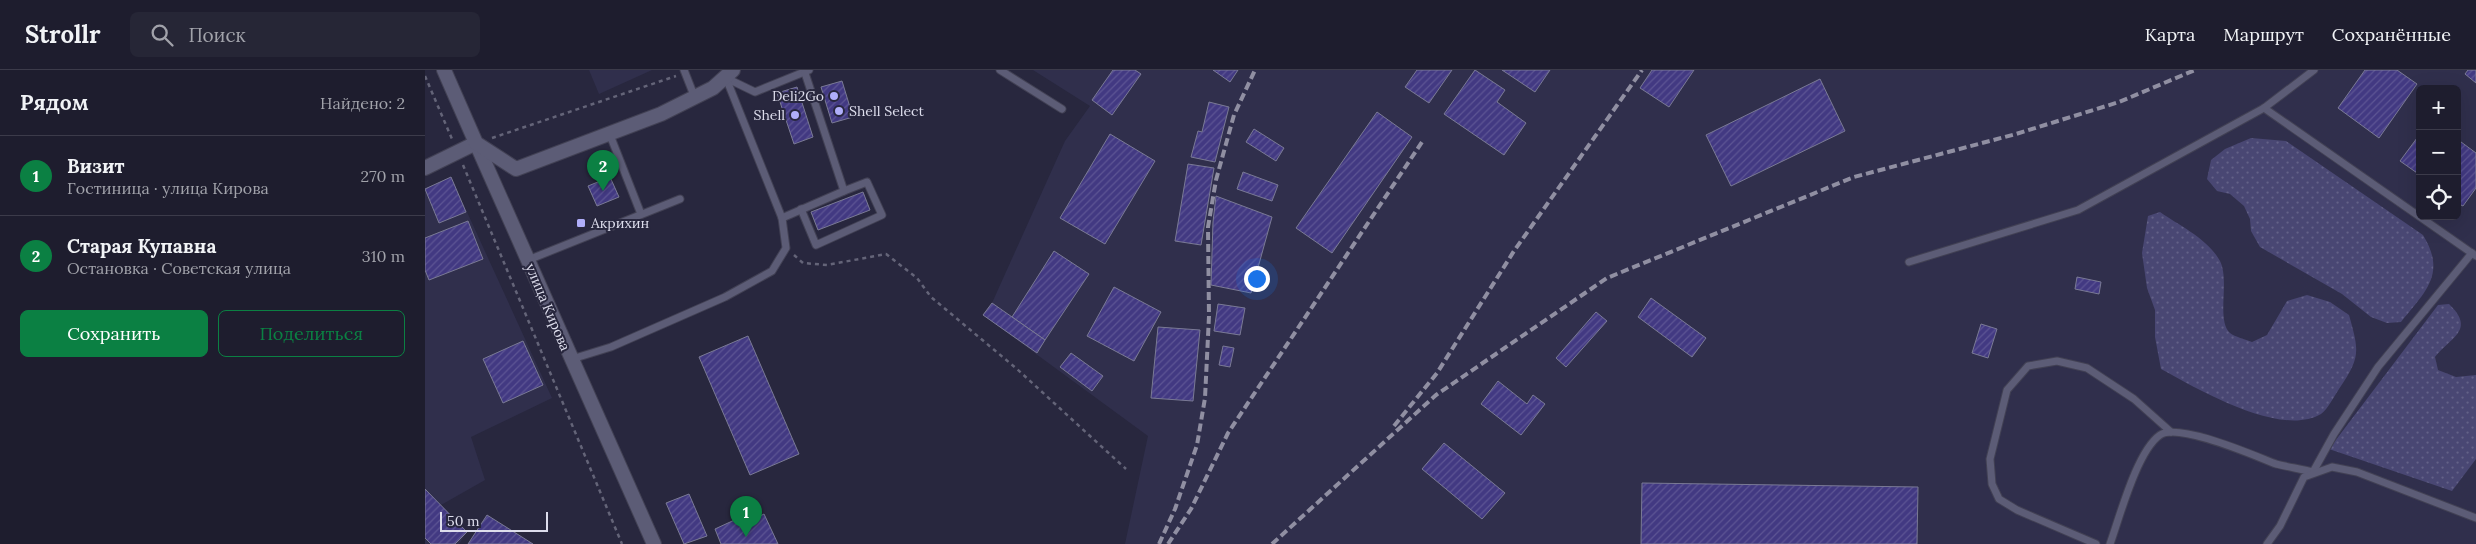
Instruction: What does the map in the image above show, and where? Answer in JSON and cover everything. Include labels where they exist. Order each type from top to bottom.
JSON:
[{"type":"street","name":"улица Кирова","points":[[444,70],[570,360],[654,544]]},
{"type":"street","points":[[425,168],[476,143],[516,169],[610,135],[695,99],[729,74]]},
{"type":"lane","points":[[1000,70],[1062,109]]},
{"type":"lane","points":[[1909,262],[2078,210],[2264,108],[2314,70]]},
{"type":"lane","points":[[685,71],[695,99]]},
{"type":"lane","points":[[729,74],[755,92],[807,72],[844,191]]},
{"type":"lane","points":[[570,360],[611,347],[725,297],[772,271],[786,248],[782,218],[729,74]]},
{"type":"lane","points":[[2264,108],[2474,255],[2378,367],[2334,434],[2313,472]]},
{"type":"lane","points":[[610,135],[641,214]]},
{"type":"lane","points":[[782,218],[801,209],[867,182],[882,215],[816,245],[801,209]]},
{"type":"lane","points":[[528,260],[680,199]]},
{"type":"lane","points":[[2096,544],[2017,510],[1999,499],[1992,484],[1990,458],[2007,390],[2028,366],[2057,361],[2087,368],[2115,384],[2134,398],[2171,432]]},
{"type":"lane","points":[[2110,544],[2136,472],[2150,444],[2162,433],[2193,434],[2278,464],[2313,472]]},
{"type":"lane","points":[[2267,544],[2280,526],[2304,477],[2313,472],[2332,467],[2357,472],[2476,518]]},
{"type":"path","points":[[476,143],[685,71]]},
{"type":"path","points":[[425,76],[622,544]]},
{"type":"path","points":[[786,248],[803,263],[827,265],[886,254],[917,278],[931,297],[1017,369],[1126,469]]},
{"type":"shaded area","points":[[589,70],[652,70],[599,94]]},
{"type":"shaded area","points":[[1033,70],[2476,70],[2476,544],[1125,544],[1148,436],[983,315],[992,303],[1065,141],[1090,106]]},
{"type":"shaded area","points":[[2251,138],[2286,141],[2423,235],[2430,249],[2433,272],[2425,292],[2401,322],[2387,323],[2371,317],[2342,294],[2260,247],[2251,231],[2250,219],[2244,206],[2230,194],[2217,191],[2207,179],[2211,160],[2225,149]]},
{"type":"shaded area","points":[[451,177],[552,398],[471,437],[485,480],[441,505],[467,532],[459,544],[425,544],[425,189]]},
{"type":"shaded area","points":[[2160,212],[2201,240],[2215,253],[2220,261],[2224,279],[2224,319],[2230,333],[2237,337],[2252,342],[2267,335],[2287,301],[2307,295],[2330,302],[2349,315],[2355,337],[2356,354],[2351,369],[2324,412],[2304,420],[2284,420],[2262,416],[2217,398],[2161,369],[2155,337],[2155,310],[2147,288],[2142,253],[2148,216]]},
{"type":"shaded area","points":[[2449,304],[2457,313],[2461,327],[2454,338],[2435,357],[2438,370],[2456,377],[2476,375],[2476,459],[2452,491],[2329,449],[2438,305]]},
{"type":"building","points":[[1113,70],[1135,70],[1141,74],[1112,115],[1092,100]]},
{"type":"building","points":[[1213,70],[1238,70],[1230,82]]},
{"type":"building","points":[[1417,70],[1452,70],[1429,103],[1405,87]]},
{"type":"building","points":[[1475,70],[1505,90],[1497,102],[1526,123],[1504,155],[1444,114]]},
{"type":"building","points":[[1502,70],[1550,70],[1535,92]]},
{"type":"building","points":[[1652,70],[1694,70],[1669,107],[1640,88]]},
{"type":"building","points":[[2365,70],[2397,70],[2417,84],[2379,138],[2338,108]]},
{"type":"building","points":[[2468,70],[2476,70],[2476,83],[2465,74]]},
{"type":"building","points":[[1820,79],[1845,131],[1731,186],[1706,135]]},
{"type":"building","points":[[842,81],[853,117],[832,123],[821,87]]},
{"type":"building","points":[[797,87],[813,137],[794,144],[777,93]]},
{"type":"building","points":[[1209,102],[1229,107],[1215,162],[1191,157],[1198,131],[1202,132]]},
{"type":"building","points":[[1377,112],[1412,137],[1332,253],[1296,228]]},
{"type":"building","points":[[1254,129],[1284,148],[1276,161],[1246,142]]},
{"type":"building","points":[[1110,134],[1155,161],[1105,244],[1060,218]]},
{"type":"building","points":[[2416,139],[2416,172],[2400,161]]},
{"type":"building","points":[[2461,142],[2476,153],[2476,188],[2463,206],[2461,205]]},
{"type":"building","points":[[1188,164],[1214,168],[1201,245],[1175,241]]},
{"type":"building","points":[[1243,172],[1278,185],[1272,201],[1237,189]]},
{"type":"building","points":[[451,177],[466,212],[439,223],[425,189]]},
{"type":"building","points":[[610,177],[619,197],[597,206],[588,186]]},
{"type":"building","points":[[863,192],[870,210],[818,230],[811,212]]},
{"type":"building","points":[[1216,196],[1272,217],[1251,293],[1211,285],[1213,222]]},
{"type":"building","points":[[468,221],[483,259],[429,280],[425,270],[425,238]]},
{"type":"building","points":[[1054,251],[1089,274],[1045,340],[1012,317]]},
{"type":"building","points":[[2077,277],[2101,282],[2099,294],[2075,289]]},
{"type":"building","points":[[1114,287],[1161,312],[1134,361],[1087,336]]},
{"type":"building","points":[[1651,298],[1706,338],[1692,357],[1638,317]]},
{"type":"building","points":[[992,303],[1045,340],[1037,353],[983,315]]},
{"type":"building","points":[[1218,304],[1245,308],[1240,335],[1214,331]]},
{"type":"building","points":[[1596,312],[1607,321],[1566,367],[1556,358]]},
{"type":"building","points":[[1981,324],[1997,329],[1988,358],[1972,353]]},
{"type":"building","points":[[1158,327],[1200,330],[1193,401],[1151,398]]},
{"type":"building","points":[[748,336],[799,454],[750,475],[699,357]]},
{"type":"building","points":[[523,341],[543,385],[503,403],[483,359]]},
{"type":"building","points":[[1223,346],[1234,348],[1230,367],[1219,365]]},
{"type":"building","points":[[1071,353],[1103,376],[1092,391],[1060,367]]},
{"type":"building","points":[[1498,381],[1527,404],[1533,395],[1545,404],[1521,435],[1481,404]]},
{"type":"building","points":[[1444,443],[1505,493],[1482,519],[1422,469]]},
{"type":"building","points":[[1642,483],[1918,487],[1917,544],[1641,544]]},
{"type":"building","points":[[425,489],[467,532],[455,544],[431,544],[425,538]]},
{"type":"building","points":[[689,494],[707,536],[684,544],[666,503]]},
{"type":"building","points":[[764,514],[778,544],[721,544],[715,529],[741,517],[744,524]]},
{"type":"building","points":[[487,515],[533,544],[468,544]]},
{"type":"railway","points":[[1159,544],[1175,509],[1197,445],[1205,398],[1209,316],[1208,227],[1216,180],[1234,115],[1255,70]]},
{"type":"railway","points":[[1394,426],[1437,373],[1514,251],[1642,70]]},
{"type":"railway","points":[[1272,544],[1436,395],[1607,278],[1854,177],[2016,134],[2119,102],[2195,70]]},
{"type":"railway","points":[[1168,544],[1191,509],[1228,433],[1424,139]]},
{"type":"place","name":"Deli2Go","points":[[834,96]]},
{"type":"place","name":"Shell Select","points":[[839,111]]},
{"type":"place","name":"Shell","points":[[795,115]]},
{"type":"place","name":"Старая Купавна","points":[[603,191]]},
{"type":"place","name":"Акрихин","points":[[581,223]]},
{"type":"place","name":"Визит","points":[[746,537]]}]
